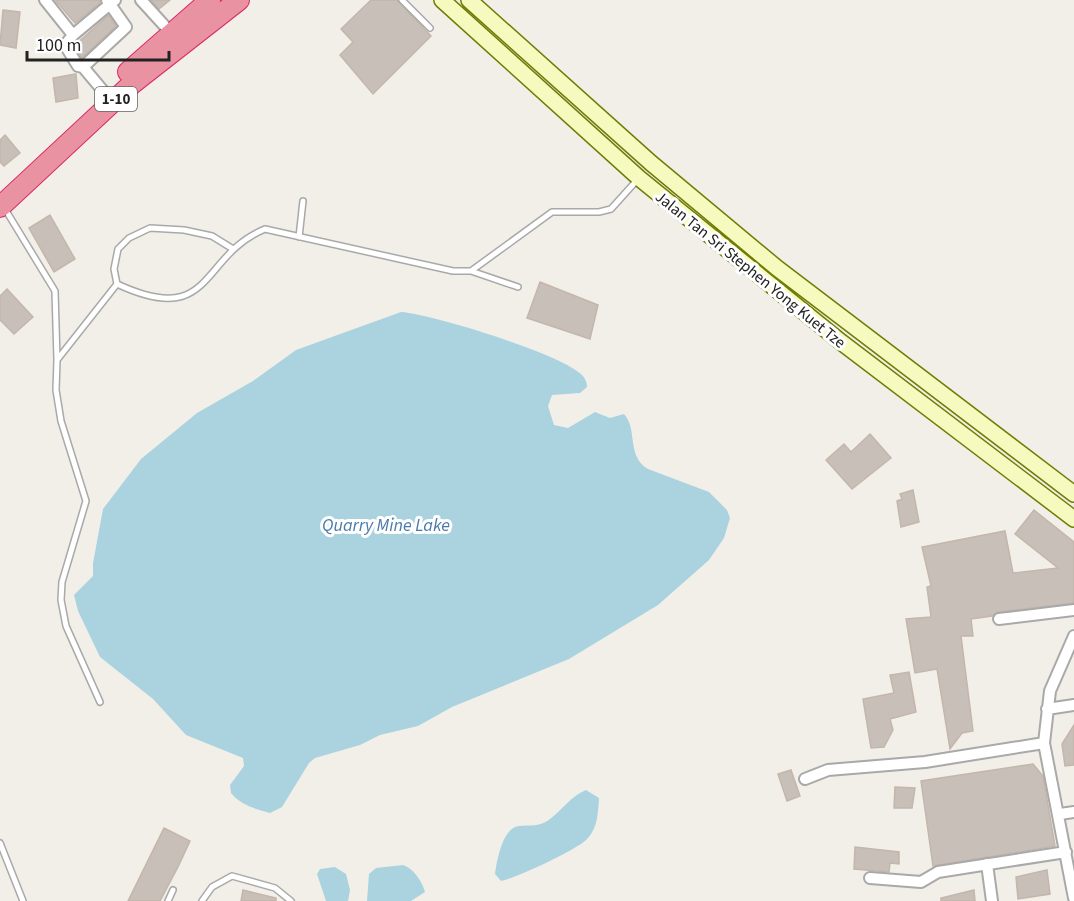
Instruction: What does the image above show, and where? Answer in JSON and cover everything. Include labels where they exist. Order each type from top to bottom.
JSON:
[{"type":"highway","name":"1-10","points":[[1,200],[104,92],[210,0]]},
{"type":"highway","name":"1-10","points":[[1,200],[133,83],[239,0]]},
{"type":"main road","name":"Jalan Tan Sri Stephen Yong Kuet Tze","points":[[442,0],[639,178],[840,342],[1074,519]]},
{"type":"main road","name":"Jalan Tan Sri Stephen Yong Kuet Tze","points":[[469,0],[651,164],[777,268],[1074,494]]},
{"type":"street","points":[[45,0],[73,35]]},
{"type":"street","points":[[141,0],[172,34]]},
{"type":"street","points":[[83,67],[126,27],[111,2],[64,45],[78,66],[83,67],[104,92]]},
{"type":"street","points":[[999,619],[1074,610]]},
{"type":"street","points":[[1074,636],[1058,668],[1047,709],[1044,743],[1060,814],[1074,898]]},
{"type":"street","points":[[1047,709],[1074,705]]},
{"type":"street","points":[[804,779],[828,770],[926,762],[1044,743]]},
{"type":"street","points":[[1060,814],[1074,812]]},
{"type":"street","points":[[870,878],[921,882],[938,872],[1066,852]]},
{"type":"street","points":[[987,864],[992,901]]},
{"type":"lane","points":[[402,0],[430,28]]},
{"type":"lane","points":[[471,271],[552,212],[598,212],[611,209],[639,178]]},
{"type":"lane","points":[[1,200],[55,291],[56,390],[66,443],[86,501],[62,582],[62,600],[66,626],[100,702]]},
{"type":"lane","points":[[299,237],[303,201]]},
{"type":"lane","points":[[57,360],[117,284],[114,269],[118,249],[129,238],[150,228],[184,230],[212,236],[233,249]]},
{"type":"lane","points":[[117,284],[134,292],[166,300],[183,297],[196,290],[217,271],[233,249],[265,229],[453,271],[471,271],[518,287]]},
{"type":"lane","points":[[0,843],[23,901]]},
{"type":"lane","points":[[202,901],[212,887],[232,876],[275,888],[291,901]]},
{"type":"lane","points":[[168,901],[173,890]]},
{"type":"water","name":"Quarry Mine Lake","points":[[401,312],[417,314],[495,336],[570,366],[583,376],[587,387],[580,393],[552,395],[548,406],[554,425],[568,428],[595,412],[610,418],[624,414],[631,427],[634,450],[641,464],[648,469],[709,492],[727,510],[730,518],[724,538],[709,560],[658,605],[569,659],[452,707],[418,726],[380,735],[360,745],[315,758],[309,763],[282,807],[270,813],[244,804],[231,793],[230,785],[244,766],[243,758],[186,735],[153,699],[100,657],[78,611],[74,595],[93,576],[93,563],[103,509],[141,459],[197,413],[253,381],[296,350]]},
{"type":"water","points":[[586,790],[599,798],[596,824],[588,838],[573,849],[547,862],[501,881],[495,874],[501,846],[508,833],[519,826],[546,822]]},
{"type":"water","points":[[403,865],[417,876],[425,892],[411,901],[367,901],[369,874],[376,868]]},
{"type":"water","points":[[335,867],[346,874],[350,890],[348,901],[326,901],[317,874],[320,869]]},
{"type":"building","points":[[55,0],[99,0],[100,3],[75,23]]},
{"type":"building","points":[[151,0],[170,0],[159,9]]},
{"type":"building","points":[[371,0],[397,0],[431,36],[373,94],[340,55],[353,42],[341,29]]},
{"type":"building","points":[[3,10],[20,12],[16,48],[0,45]]},
{"type":"building","points":[[109,15],[116,26],[82,58],[74,46]]},
{"type":"building","points":[[76,74],[78,98],[56,102],[53,78]]},
{"type":"building","points":[[5,135],[20,153],[4,166],[0,162],[0,140]]},
{"type":"building","points":[[50,215],[75,259],[54,272],[29,228]]},
{"type":"building","points":[[540,282],[598,305],[590,339],[527,318]]},
{"type":"building","points":[[7,289],[33,317],[14,334],[0,320],[0,296]]},
{"type":"building","points":[[870,434],[891,458],[852,489],[826,460],[844,444],[851,452]]},
{"type":"building","points":[[913,490],[919,522],[901,527],[897,501],[902,499],[900,494]]},
{"type":"building","points":[[1034,510],[1074,542],[1074,603],[998,612],[992,616],[971,619],[973,636],[961,636],[973,731],[962,733],[950,749],[937,669],[915,673],[906,619],[931,617],[927,587],[931,586],[922,547],[1005,531],[1013,573],[1058,568],[1015,534]]},
{"type":"building","points":[[909,672],[916,712],[890,719],[893,730],[884,747],[871,748],[863,699],[894,693],[890,675]]},
{"type":"building","points":[[1074,725],[1074,765],[1065,766],[1062,744]]},
{"type":"building","points":[[1033,764],[1043,776],[1055,846],[933,866],[921,781]]},
{"type":"building","points":[[791,770],[800,796],[787,801],[778,774]]},
{"type":"building","points":[[895,787],[915,788],[912,808],[894,808]]},
{"type":"building","points":[[164,828],[190,841],[178,867],[160,901],[128,901]]},
{"type":"building","points":[[855,847],[899,852],[899,864],[890,863],[889,872],[854,869]]},
{"type":"building","points":[[1047,870],[1050,894],[1018,899],[1016,877]]},
{"type":"building","points":[[243,890],[276,898],[276,901],[241,901]]},
{"type":"building","points":[[974,890],[975,901],[941,901],[941,898]]}]
